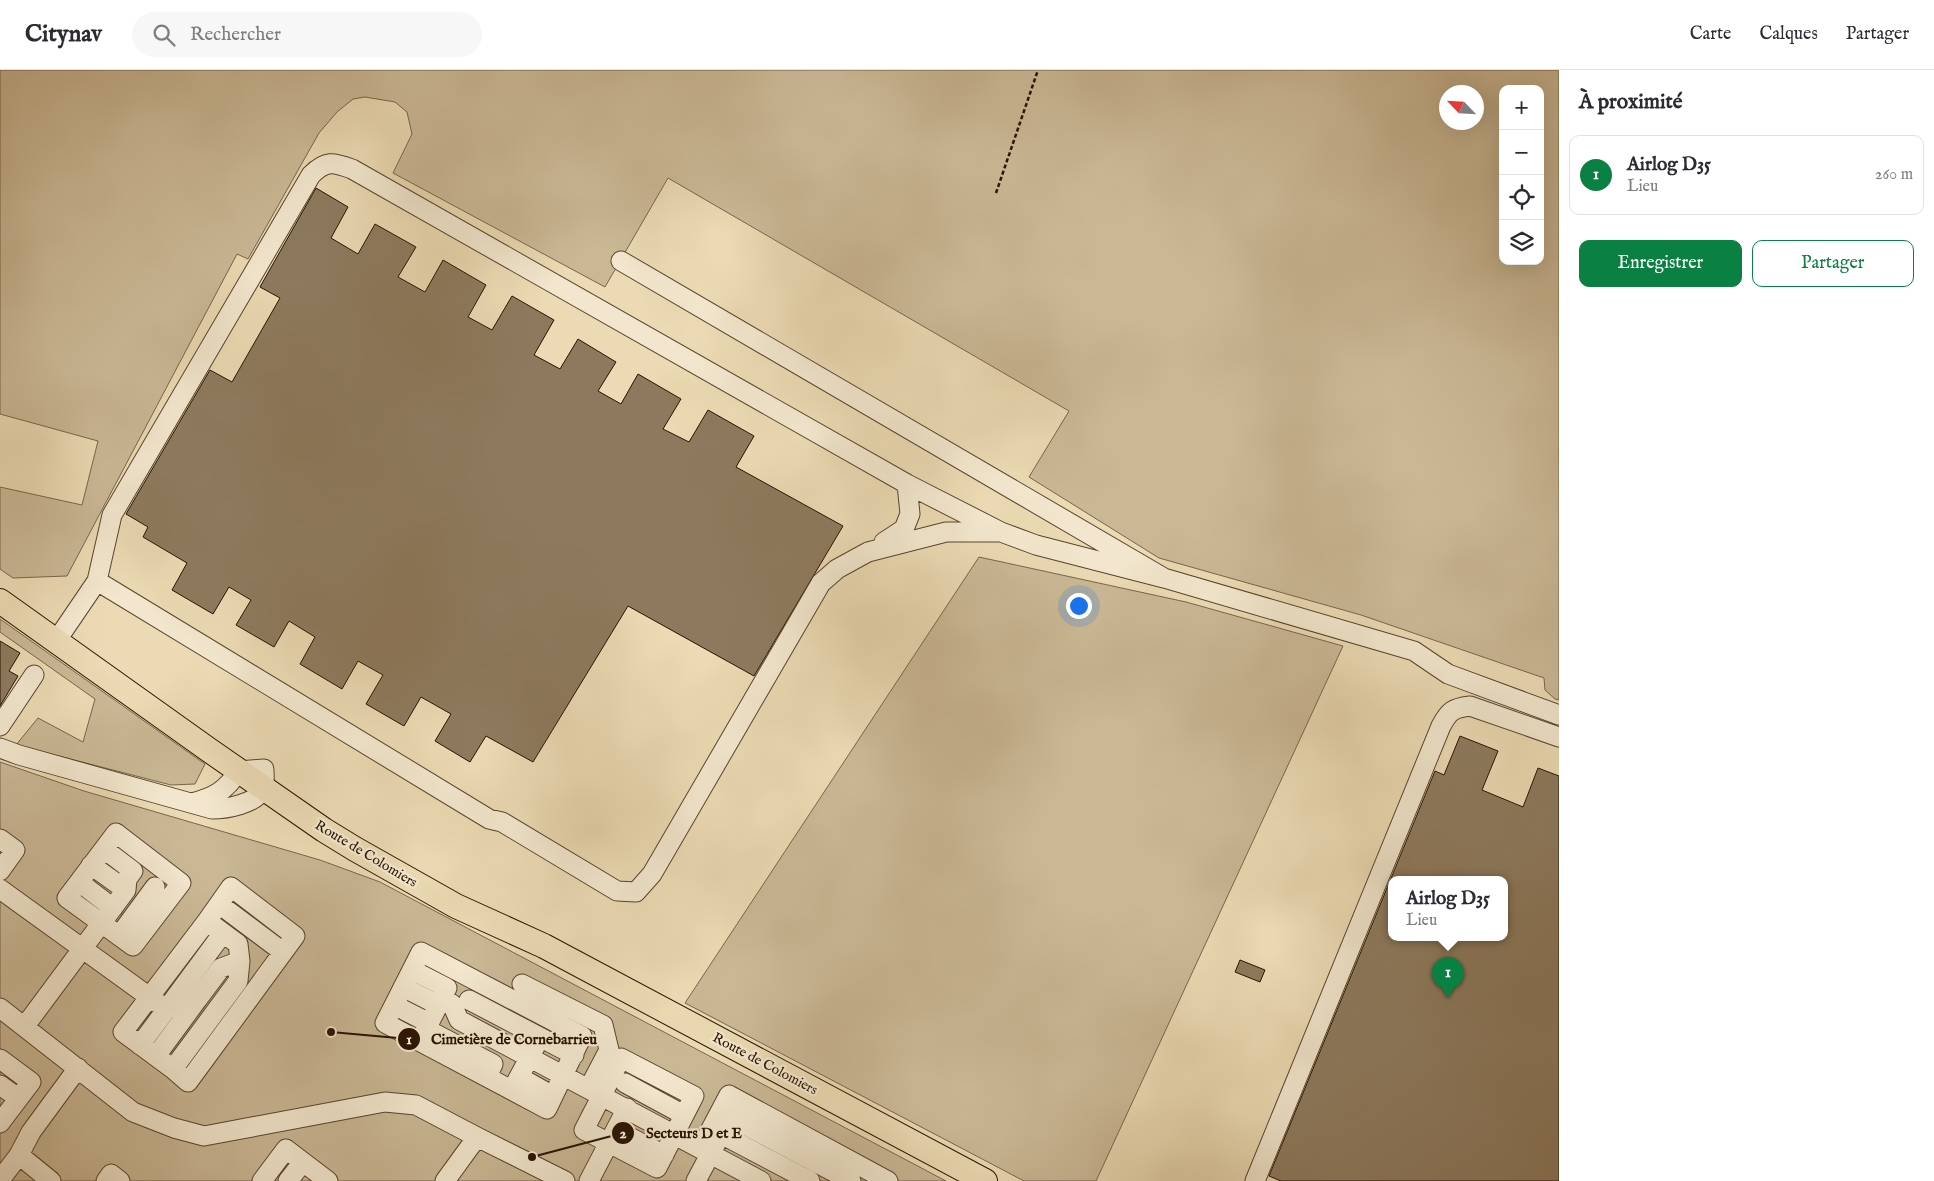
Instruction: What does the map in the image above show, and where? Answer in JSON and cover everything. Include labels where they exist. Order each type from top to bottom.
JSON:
[{"type":"main road","points":[[0,588],[63,631],[256,778]]},
{"type":"main road","points":[[0,601],[256,778]]},
{"type":"main road","name":"Route de Colomiers","points":[[256,778],[324,830],[456,906],[544,946],[985,1181]]},
{"type":"street","points":[[63,631],[97,581],[112,515],[311,175],[320,166],[334,163],[361,174],[908,484],[1001,532],[1036,545],[1164,578],[1414,651],[1448,674],[1559,715]]},
{"type":"street","points":[[620,261],[1164,578]]},
{"type":"street","points":[[97,581],[489,819],[502,822],[617,891],[636,892],[652,874],[821,583],[837,569],[904,529],[910,514],[908,484]]},
{"type":"street","points":[[868,552],[946,532],[1001,532]]},
{"type":"street","points":[[1448,674],[1470,706]]},
{"type":"street","points":[[2,718],[34,675]]},
{"type":"street","points":[[1256,1181],[1441,726],[1448,714],[1458,707],[1470,706],[1559,737]]},
{"type":"street","points":[[0,748],[175,800],[212,809],[230,808],[250,800],[261,792],[256,778],[209,798],[192,803]]},
{"type":"street","points":[[116,833],[181,883],[162,893],[119,936],[67,898],[92,865],[116,833]]},
{"type":"street","points":[[0,839],[15,850],[1,868]]},
{"type":"street","points":[[104,849],[162,893]]},
{"type":"street","points":[[92,865],[126,890]]},
{"type":"street","points":[[25,1026],[126,890],[127,879],[133,871]]},
{"type":"street","points":[[79,882],[113,908]]},
{"type":"street","points":[[0,890],[166,1009]]},
{"type":"street","points":[[219,904],[283,952],[188,1082],[123,1032],[207,920],[219,904]]},
{"type":"street","points":[[173,1069],[238,981],[240,962],[238,944],[207,920]]},
{"type":"street","points":[[140,1044],[223,933]]},
{"type":"street","points":[[421,952],[479,982],[582,1036],[554,1096],[515,1083],[490,1071],[425,1031],[394,1006],[421,952]]},
{"type":"street","points":[[156,1056],[221,968],[240,962]]},
{"type":"street","points":[[412,970],[447,988],[425,1031]]},
{"type":"street","points":[[459,1020],[479,982]]},
{"type":"street","points":[[522,984],[603,1026],[609,1050],[614,1102]]},
{"type":"street","points":[[403,987],[440,1002],[452,1004],[459,1020],[706,1151],[752,1179],[756,1152],[765,1135]]},
{"type":"street","points":[[166,1009],[198,1000]]},
{"type":"street","points":[[469,1000],[574,1055]]},
{"type":"street","points":[[0,1008],[133,1112],[174,1128],[204,1136],[385,1102],[416,1104],[477,1137],[566,1181]]},
{"type":"street","points":[[490,1071],[497,1062],[512,1062],[523,1054],[540,1037],[549,1019]]},
{"type":"street","points":[[515,1083],[523,1054]]},
{"type":"street","points":[[589,1181],[612,1136],[614,1102],[621,1058],[694,1096],[664,1155],[612,1136],[584,1130],[614,1102],[634,1065]]},
{"type":"street","points":[[0,1059],[31,1082],[2,1116],[31,1132]]},
{"type":"street","points":[[0,1180],[19,1156],[31,1132],[78,1068]]},
{"type":"street","points":[[649,1096],[658,1078]]},
{"type":"street","points":[[625,1083],[684,1114]]},
{"type":"street","points":[[0,1085],[18,1098]]},
{"type":"street","points":[[703,1179],[706,1151],[728,1095],[888,1181]]},
{"type":"street","points":[[614,1102],[649,1096]]},
{"type":"street","points":[[706,1151],[721,1134],[730,1117],[851,1181]]},
{"type":"street","points":[[721,1134],[810,1181]]},
{"type":"street","points":[[446,1181],[477,1137]]},
{"type":"street","points":[[262,1181],[286,1149],[320,1179]]},
{"type":"street","points":[[19,1156],[52,1181]]},
{"type":"street","points":[[288,1181],[303,1162]]},
{"type":"street","points":[[106,1181],[111,1174],[120,1181]]},
{"type":"path","points":[[996,193],[1038,70]]},
{"type":"shaded area","points":[[0,70],[1559,70],[1559,700],[1555,699],[1545,690],[1544,678],[1361,615],[1159,558],[1029,477],[1069,411],[668,178],[605,287],[393,173],[412,134],[407,112],[395,102],[365,97],[353,99],[337,112],[319,133],[248,259],[237,254],[67,576],[13,578],[0,569],[0,487],[82,505],[98,441],[0,414]]},
{"type":"shaded area","points":[[979,557],[1186,602],[1343,646],[1096,1181],[1024,1181],[685,1003]]},
{"type":"shaded area","points":[[0,619],[205,764],[195,784],[171,785],[16,745],[38,718],[83,742],[95,699],[0,632]]},
{"type":"shaded area","points":[[0,762],[84,791],[320,860],[380,882],[946,1181],[0,1181]]},
{"type":"building","points":[[316,188],[348,207],[331,238],[358,254],[375,224],[416,247],[398,277],[425,292],[443,260],[486,285],[468,317],[492,330],[512,296],[554,320],[534,355],[560,369],[578,339],[616,362],[598,391],[621,404],[638,374],[681,399],[663,429],[689,442],[708,410],[754,436],[736,467],[843,526],[754,676],[628,606],[533,762],[486,736],[470,762],[435,741],[451,714],[421,697],[404,726],[366,704],[383,675],[358,661],[342,689],[300,664],[315,637],[289,621],[274,647],[236,625],[251,600],[229,587],[213,614],[172,590],[187,563],[143,537],[148,527],[126,514],[210,370],[232,382],[280,298],[260,287]]},
{"type":"building","points":[[0,641],[20,653],[9,671],[18,676],[0,706]]},
{"type":"building","points":[[1460,736],[1498,751],[1482,790],[1523,807],[1538,768],[1559,776],[1559,1181],[1281,1181],[1269,1176],[1388,886],[1388,941],[1508,941],[1508,876],[1392,876],[1435,771],[1444,775]]},
{"type":"building","points":[[1240,960],[1265,970],[1260,982],[1235,972]]},
{"type":"place","name":"Airlog D35","points":[[1448,998]]},
{"type":"place","name":"Cimetière de Cornebarrieu","points":[[331,1032]]},
{"type":"place","name":"Secteurs D et E","points":[[532,1157]]}]
